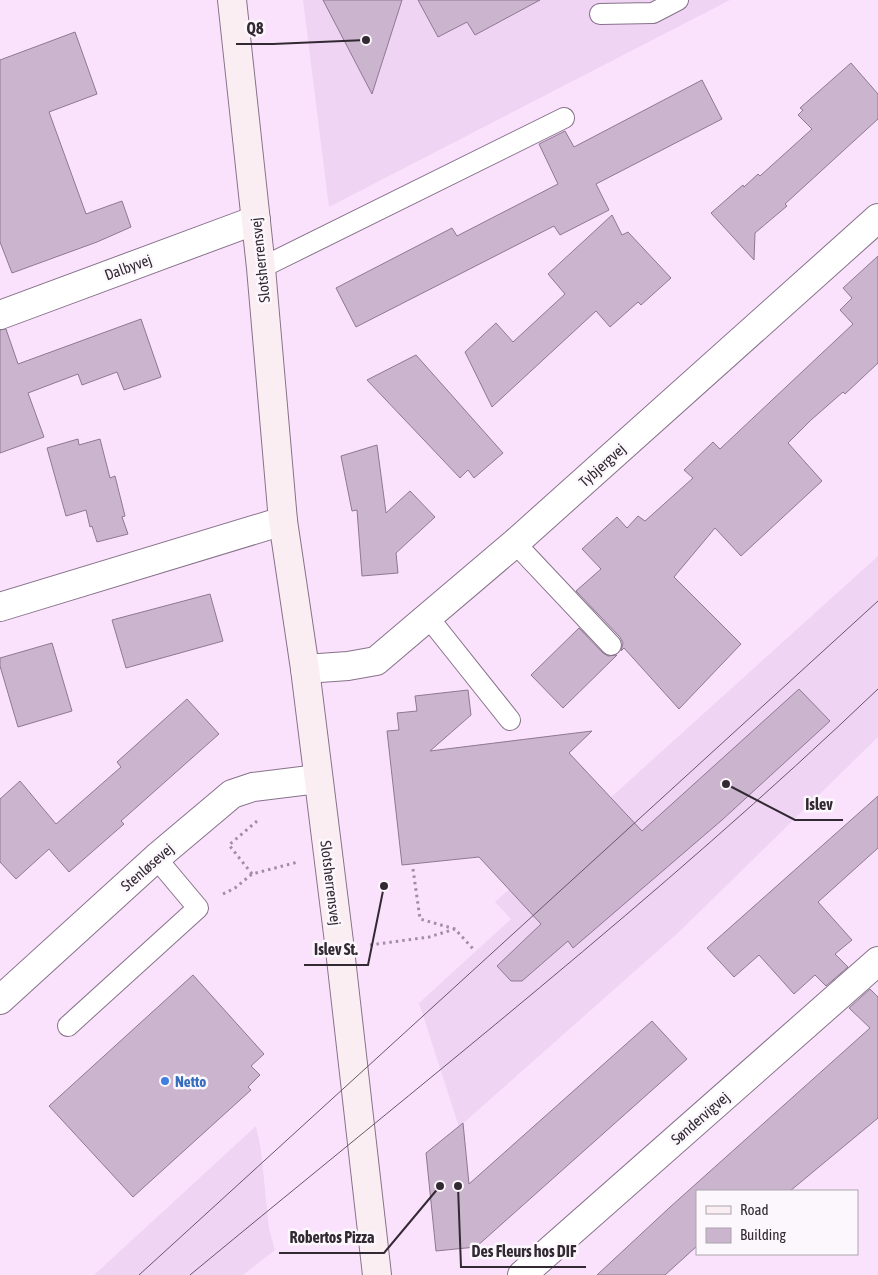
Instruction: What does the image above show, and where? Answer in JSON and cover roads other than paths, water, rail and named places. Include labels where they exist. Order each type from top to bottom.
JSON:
[{"type":"street","name":"Slotsherrensvej","points":[[232,0],[261,268],[283,521],[305,669],[340,950],[377,1275]]},
{"type":"street","name":"Tybjergvej","points":[[305,669],[348,666],[376,661],[515,543],[878,218]]},
{"type":"street","name":"Dalbyvej","points":[[0,315],[256,220]]},
{"type":"street","points":[[0,607],[283,521]]},
{"type":"street","name":"Stenløsevej","points":[[0,1000],[156,858],[232,794],[254,787],[318,779]]},
{"type":"street","name":"Søndervigvej","points":[[522,1275],[878,961]]},
{"type":"lane","points":[[600,14],[653,13],[678,0]]},
{"type":"lane","points":[[261,268],[564,118]]},
{"type":"lane","points":[[515,543],[611,645]]},
{"type":"lane","points":[[428,617],[510,720]]},
{"type":"lane","points":[[68,1026],[198,908],[156,858]]},
{"type":"tram line","points":[[139,1275],[878,601]]},
{"type":"tram line","points":[[190,1275],[626,915],[795,766],[878,689]]},
{"type":"place","name":"Q8","points":[[366,40]]},
{"type":"place","name":"Islev","points":[[726,784]]},
{"type":"place","name":"Islev St.","points":[[384,886]]},
{"type":"place","name":"Netto","points":[[165,1081]]},
{"type":"place","name":"Robertos Pizza","points":[[440,1186]]},
{"type":"place","name":"Des Fleurs hos DIF","points":[[458,1186]]}]
